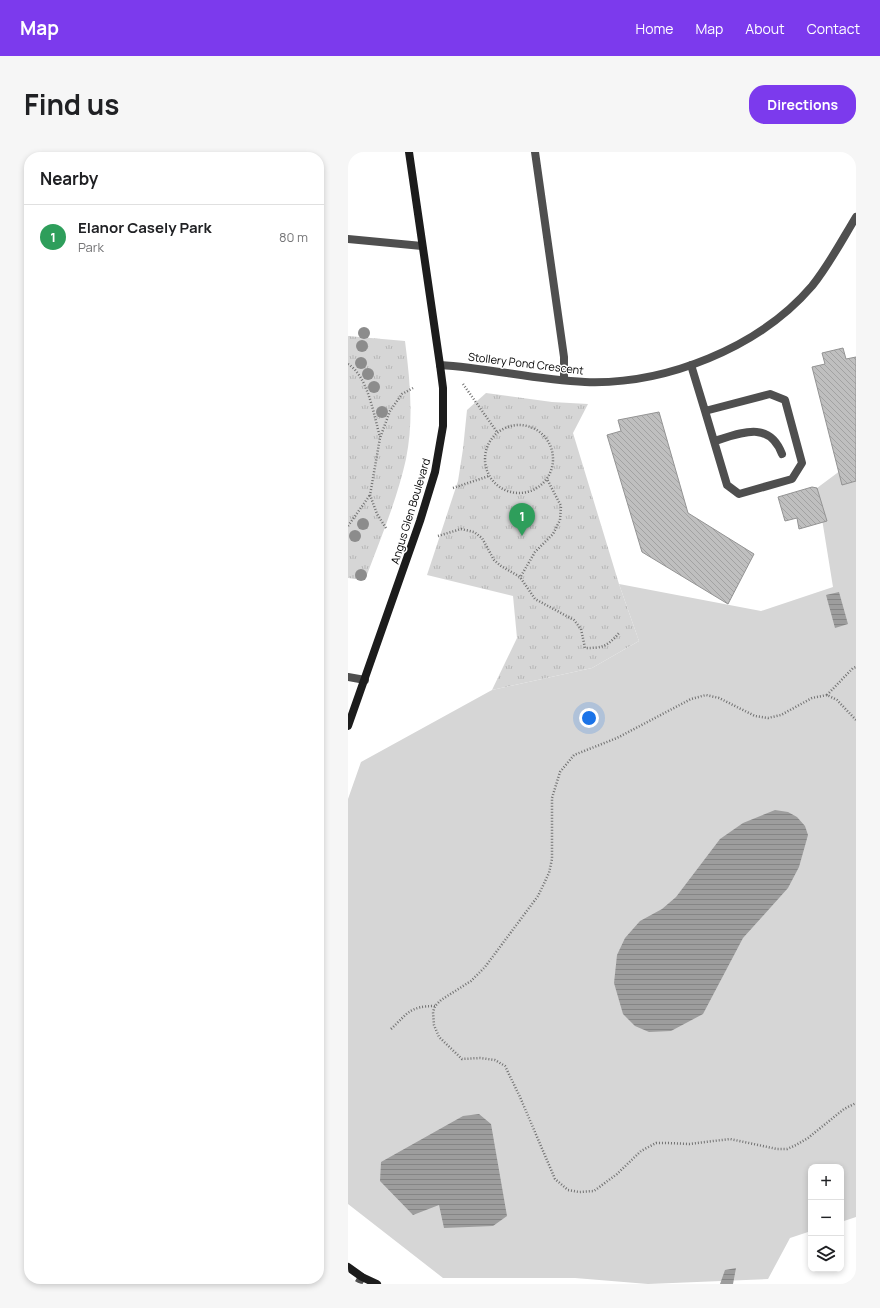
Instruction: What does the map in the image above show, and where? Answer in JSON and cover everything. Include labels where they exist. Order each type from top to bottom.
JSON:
[{"type":"street","name":"Angus Glen Boulevard","points":[[348,726],[420,521],[435,472],[442,426],[443,388],[409,152]]},
{"type":"street","points":[[535,152],[564,357],[564,380]]},
{"type":"street","name":"Stollery Pond Crescent","points":[[440,365],[469,367],[586,382],[621,381],[691,365],[723,352],[771,323],[789,309],[812,285],[856,217]]},
{"type":"street","points":[[348,239],[422,246]]},
{"type":"street","points":[[691,365],[727,484],[739,494],[792,479],[802,463],[785,400],[770,394],[705,411]]},
{"type":"street","points":[[715,441],[758,431],[774,440],[782,454]]},
{"type":"street","points":[[348,677],[365,680]]},
{"type":"street","points":[[348,1267],[360,1281],[376,1284]]},
{"type":"path","points":[[348,364],[357,371],[364,385],[380,438]]},
{"type":"path","points":[[463,384],[497,432]]},
{"type":"path","points":[[348,526],[370,495],[380,438],[390,411],[402,394],[413,388]]},
{"type":"path","points":[[516,424],[537,429],[546,437],[551,447],[553,458],[552,469],[546,479],[538,487],[528,492],[517,493],[506,490],[496,484],[489,476],[485,465],[485,453],[489,442],[497,432],[516,424]]},
{"type":"path","points":[[453,488],[489,476]]},
{"type":"path","points":[[520,576],[535,552],[553,534],[560,520],[560,506],[546,479]]},
{"type":"path","points":[[370,495],[377,514],[386,528]]},
{"type":"path","points":[[438,536],[461,529],[474,532],[482,538],[494,560],[500,566],[520,576],[535,599],[574,620],[581,629],[585,648],[600,648],[611,642],[618,633]]},
{"type":"path","points":[[856,667],[853,668],[827,695],[812,698],[781,715],[768,718],[755,716],[719,698],[706,695],[691,700],[617,738],[574,756],[560,772],[552,798],[552,859],[549,873],[538,896],[485,967],[471,981],[441,1000],[435,1006],[433,1012],[434,1025],[439,1037],[462,1059],[480,1058],[495,1060],[505,1066],[555,1179],[568,1190],[580,1192],[594,1191],[617,1174],[641,1151],[656,1144],[689,1144],[730,1139],[787,1149],[808,1138],[844,1109],[856,1103]]},
{"type":"path","points":[[827,695],[837,700],[856,720]]},
{"type":"path","points":[[391,1029],[413,1008],[435,1006]]},
{"type":"green space","points":[[348,336],[405,341],[410,385],[411,415],[406,459],[393,505],[365,580],[348,578]]},
{"type":"green space","points":[[486,393],[552,402],[588,404],[573,433],[619,584],[639,641],[592,668],[492,690],[517,638],[513,596],[427,575],[458,481],[467,410]]},
{"type":"green space","points":[[856,459],[856,1217],[844,1221],[844,1164],[808,1164],[808,1232],[790,1238],[768,1279],[648,1284],[575,1278],[443,1278],[348,1204],[348,799],[361,762],[492,690],[592,668],[639,641],[619,584],[761,611],[833,587],[817,488]]},
{"type":"shaded area","points":[[839,592],[848,624],[835,628],[826,595]]},
{"type":"shaded area","points":[[775,810],[788,812],[797,817],[805,826],[808,835],[799,867],[788,888],[743,938],[703,1014],[671,1031],[649,1032],[635,1026],[623,1014],[614,983],[617,955],[625,938],[640,921],[662,909],[676,897],[720,839],[743,823]]},
{"type":"shaded area","points":[[479,1114],[491,1124],[507,1216],[493,1226],[444,1228],[439,1205],[413,1215],[380,1181],[381,1162],[463,1116]]},
{"type":"shaded area","points":[[736,1268],[733,1284],[720,1284],[725,1270]]},
{"type":"building","points":[[843,348],[846,359],[856,357],[856,481],[842,485],[812,367],[825,364],[822,353]]},
{"type":"building","points":[[659,412],[688,513],[754,554],[728,604],[642,552],[607,435],[621,431],[618,420]]},
{"type":"building","points":[[812,487],[817,488],[827,521],[799,529],[797,518],[785,521],[778,497]]},
{"type":"place","name":"Elanor Casely Park","points":[[522,536]]}]
